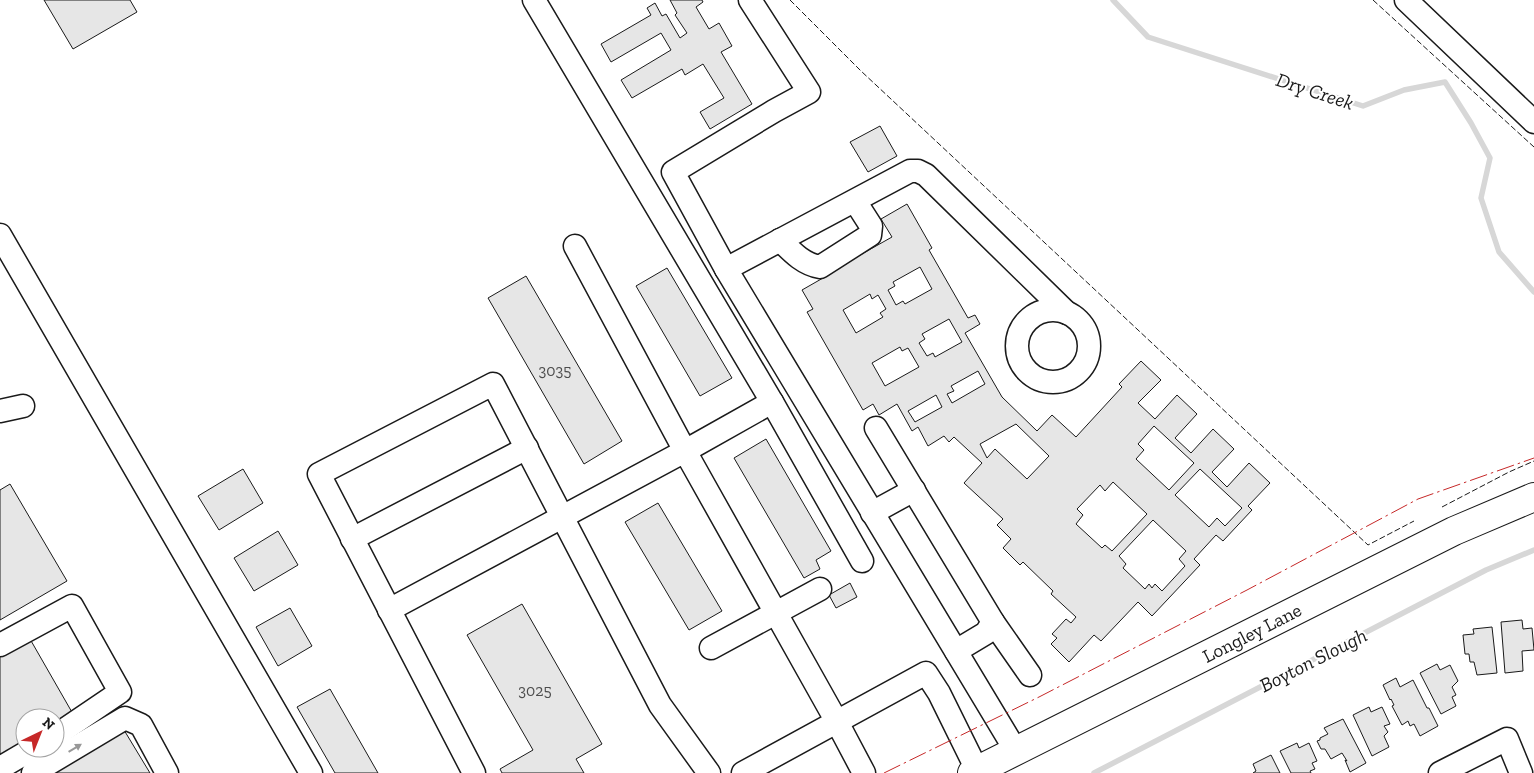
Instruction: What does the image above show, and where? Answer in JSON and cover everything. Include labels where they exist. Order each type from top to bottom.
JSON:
[{"type":"main road","name":"Longley Lane","points":[[975,772],[1454,532],[1534,497]]},
{"type":"street","points":[[534,0],[772,402],[862,561]]},
{"type":"street","points":[[750,0],[809,92],[673,172],[726,269],[1016,751]]},
{"type":"street","points":[[1406,0],[1534,122]]},
{"type":"street","points":[[726,269],[910,171],[918,171],[926,175],[1067,313]]},
{"type":"street","points":[[780,240],[798,257],[810,265],[820,267],[870,235],[871,226],[855,200]]},
{"type":"street","points":[[0,235],[311,773]]},
{"type":"street","points":[[576,246],[685,451],[864,773]]},
{"type":"street","points":[[474,773],[319,474],[493,384],[660,705],[709,773]]},
{"type":"street","points":[[389,610],[685,451],[772,402]]},
{"type":"street","points":[[0,411],[23,406]]},
{"type":"street","points":[[876,428],[993,622],[1030,676]]},
{"type":"street","points":[[352,539],[527,448]]},
{"type":"street","points":[[872,513],[914,490]]},
{"type":"street","points":[[711,648],[820,589]]},
{"type":"street","points":[[0,645],[72,606],[120,692],[65,729]]},
{"type":"street","points":[[956,651],[986,633],[993,622]]},
{"type":"street","points":[[743,773],[926,673],[939,693],[975,772]]},
{"type":"street","points":[[33,773],[125,718],[141,725],[167,773]]},
{"type":"street","points":[[1440,773],[1507,739],[1521,773]]},
{"type":"street","points":[[0,768],[17,758]]},
{"type":"building","points":[[44,0],[130,0],[137,12],[73,49]]},
{"type":"building","points":[[670,0],[702,0],[703,2],[696,7],[709,29],[719,23],[732,46],[721,52],[752,104],[710,129],[700,112],[724,98],[703,64],[685,75],[682,69],[632,98],[621,80],[671,50],[661,33],[611,62],[601,44],[651,15],[647,8],[655,3],[662,16],[666,14],[680,38],[687,33],[675,15],[677,13]]},
{"type":"building","points":[[880,126],[897,156],[868,172],[850,142]]},
{"type":"building","points":[[907,204],[932,248],[929,250],[968,318],[975,315],[980,324],[965,333],[1002,397],[1037,431],[1052,415],[1076,437],[1122,387],[1119,384],[1141,361],[1161,380],[1138,403],[1155,419],[1177,395],[1197,414],[1175,438],[1191,453],[1213,429],[1234,449],[1212,472],[1227,487],[1249,463],[1270,483],[1248,506],[1252,510],[1223,541],[1216,535],[1194,559],[1200,565],[1152,616],[1138,602],[1101,641],[1094,635],[1069,662],[1051,644],[1057,638],[1052,634],[1066,619],[1071,623],[1076,617],[1051,594],[1053,591],[1023,562],[1020,565],[1003,548],[1011,539],[997,525],[1003,519],[964,483],[982,463],[954,437],[949,442],[944,436],[928,446],[918,427],[912,431],[897,404],[879,415],[873,404],[863,410],[807,312],[813,309],[802,290],[830,274],[852,241],[860,255],[892,237],[881,219]],"holes":[[[920,267],[932,289],[905,304],[903,301],[896,305],[888,290],[895,286],[893,282]],[[870,294],[872,299],[878,295],[886,309],[880,313],[883,317],[856,333],[843,310]],[[949,319],[962,342],[935,357],[933,353],[927,356],[919,343],[925,339],[922,334]],[[900,347],[902,351],[908,348],[919,367],[885,386],[872,363]],[[978,371],[985,384],[952,403],[947,394],[954,391],[951,386]],[[936,395],[942,407],[915,422],[908,411]],[[1016,424],[1049,456],[1027,479],[995,449],[987,458],[980,444]],[[1154,426],[1194,463],[1169,490],[1136,459],[1144,450],[1138,444]],[[1200,469],[1242,508],[1225,526],[1217,518],[1209,527],[1175,495]],[[1113,482],[1147,514],[1112,551],[1105,545],[1102,548],[1076,524],[1083,515],[1077,509],[1100,485],[1105,491]],[[1153,520],[1186,551],[1179,559],[1185,566],[1162,591],[1155,584],[1152,588],[1149,584],[1145,589],[1123,568],[1126,564],[1119,556]]]},
{"type":"building","points":[[667,268],[732,378],[700,396],[636,286]]},
{"type":"building","points":[[526,276],[622,441],[584,464],[488,298]]},
{"type":"building","points":[[766,439],[831,551],[816,560],[820,569],[804,578],[734,458]]},
{"type":"building","points":[[243,469],[263,503],[219,530],[198,496]]},
{"type":"building","points":[[10,484],[67,581],[0,620],[0,490]]},
{"type":"building","points":[[658,503],[722,611],[689,630],[625,522]]},
{"type":"building","points":[[278,531],[298,565],[254,591],[234,558]]},
{"type":"building","points":[[850,583],[857,597],[836,608],[829,595]]},
{"type":"building","points":[[522,604],[602,744],[576,759],[584,773],[502,773],[500,769],[533,750],[467,635]]},
{"type":"building","points":[[290,608],[312,646],[278,666],[256,627]]},
{"type":"building","points":[[1522,620],[1523,629],[1532,628],[1534,650],[1522,651],[1523,671],[1505,673],[1501,622]]},
{"type":"building","points":[[1492,627],[1497,673],[1477,675],[1474,662],[1470,662],[1469,654],[1465,654],[1463,635],[1474,634],[1473,629]]},
{"type":"building","points":[[30,639],[73,714],[65,718],[65,708],[15,708],[15,747],[3,754],[0,754],[0,656]]},
{"type":"building","points":[[1437,664],[1440,670],[1450,665],[1458,681],[1452,687],[1456,695],[1452,697],[1456,706],[1441,714],[1420,673]]},
{"type":"building","points":[[1396,678],[1400,687],[1413,680],[1438,726],[1420,736],[1414,724],[1410,726],[1408,721],[1402,725],[1383,685]]},
{"type":"building","points":[[330,689],[378,773],[335,773],[297,707]]},
{"type":"building","points":[[1369,707],[1371,712],[1382,707],[1390,724],[1384,726],[1388,732],[1384,736],[1389,747],[1372,756],[1353,715]]},
{"type":"building","points":[[1343,719],[1366,763],[1350,772],[1345,760],[1347,761],[1342,753],[1331,759],[1325,749],[1321,749],[1317,741],[1328,734],[1324,728]]},
{"type":"building","points":[[124,730],[150,773],[53,773]]},
{"type":"building","points":[[1297,743],[1299,748],[1309,743],[1317,761],[1312,763],[1315,769],[1310,771],[1311,773],[1291,773],[1280,751]]},
{"type":"building","points":[[1271,755],[1280,773],[1253,773],[1256,771],[1253,764]]},
{"type":"waterway","name":"Dry Creek","points":[[1113,0],[1148,37],[1363,106],[1404,90],[1445,82],[1490,158],[1481,198],[1499,252],[1534,292]]},
{"type":"waterway","name":"Boyton Slough","points":[[1094,773],[1486,570],[1534,550]]},
{"type":"fence","points":[[790,0],[861,71],[1368,545],[1414,521]]},
{"type":"fence","points":[[1373,0],[1534,147]]},
{"type":"fence","points":[[1442,507],[1534,461]]},
{"type":"power","points":[[884,773],[1039,697],[1418,499],[1534,458]]}]
